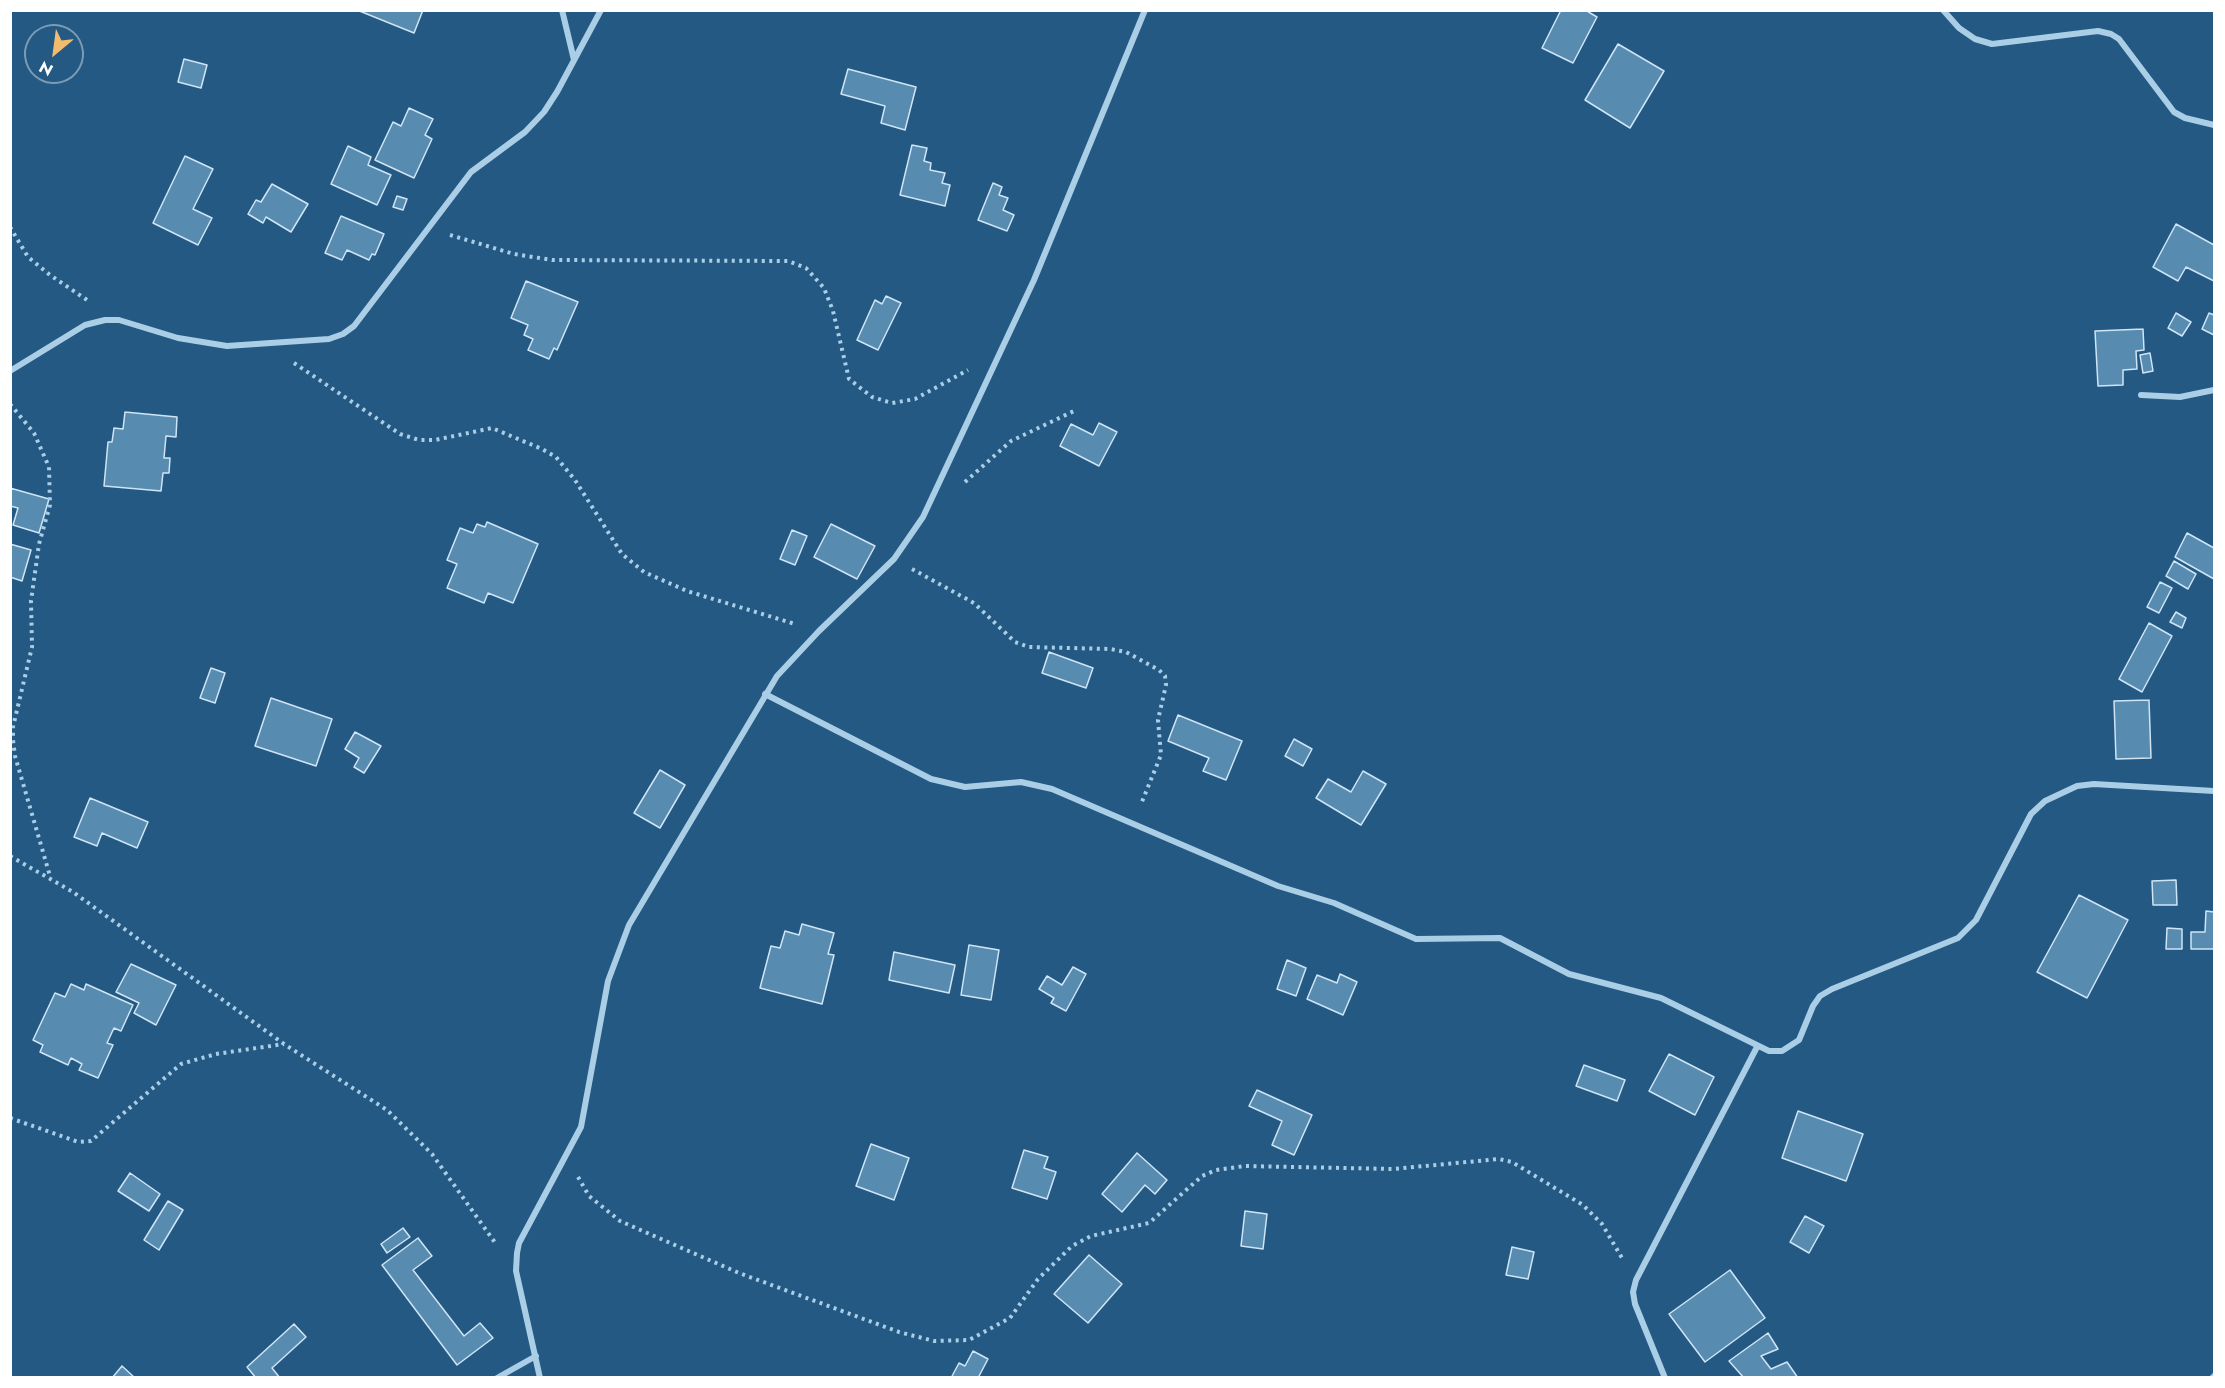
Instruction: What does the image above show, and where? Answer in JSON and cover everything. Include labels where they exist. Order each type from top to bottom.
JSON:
[{"type":"street","points":[[562,10],[574,60]]},
{"type":"street","points":[[10,371],[85,325],[119,320],[201,343],[226,346],[329,339],[343,334],[354,326],[471,172],[525,132],[544,112],[601,10]]},
{"type":"street","points":[[540,1377],[516,1271],[519,1243],[569,1154],[581,1127],[608,981],[629,925],[765,694],[790,660],[894,559],[923,517],[1034,280],[1145,10]]},
{"type":"street","points":[[1943,10],[1959,28],[1974,39],[1992,44],[2097,31],[2111,34],[2119,39],[2174,112],[2185,118],[2214,125]]},
{"type":"street","points":[[2141,395],[2180,397],[2214,390]]},
{"type":"street","points":[[765,694],[911,769],[948,785],[965,787],[1021,782],[1037,784],[1278,886],[1346,908],[1416,939],[1500,938],[1569,974],[1660,998],[1757,1047],[1782,1051],[1799,1040],[1820,996],[1832,988],[1958,938],[1976,920],[2031,814],[2045,801],[2078,786],[2094,784],[2214,791]]},
{"type":"street","points":[[1665,1377],[1635,1304],[1633,1292],[1636,1280],[1757,1047]]},
{"type":"street","points":[[496,1377],[536,1356]]},
{"type":"path","points":[[10,227],[28,256],[42,269],[119,320]]},
{"type":"path","points":[[428,229],[514,254],[552,260],[788,261],[806,268],[824,288],[849,379],[872,397],[892,403],[915,399],[1000,352]]},
{"type":"path","points":[[266,343],[400,434],[419,440],[435,440],[492,428],[542,448],[556,457],[575,480],[621,554],[644,573],[687,591],[819,631]]},
{"type":"path","points":[[10,404],[33,434],[49,467],[50,505],[39,543],[31,601],[32,647],[13,740],[15,756],[50,877]]},
{"type":"path","points":[[960,486],[1011,441],[1074,411]]},
{"type":"path","points":[[894,559],[975,603],[1016,642],[1029,647],[1110,649],[1125,652],[1159,670],[1165,676],[1158,720],[1161,755],[1131,824]]},
{"type":"path","points":[[10,856],[50,877],[184,970],[284,1044],[387,1110],[432,1154],[516,1271]]},
{"type":"path","points":[[10,1118],[78,1142],[91,1141],[181,1064],[216,1054],[284,1044]]},
{"type":"path","points":[[569,1154],[589,1196],[620,1221],[740,1273],[899,1332],[934,1341],[969,1340],[1010,1318],[1038,1279],[1072,1246],[1091,1236],[1149,1223],[1202,1176],[1216,1170],[1245,1166],[1393,1168],[1482,1159],[1512,1162],[1583,1205],[1602,1224],[1636,1280]]},
{"type":"building","points":[[357,10],[423,10],[414,33]]},
{"type":"building","points":[[1561,10],[1585,10],[1597,17],[1573,63],[1542,48]]},
{"type":"building","points":[[1618,44],[1664,71],[1630,128],[1585,100]]},
{"type":"building","points":[[184,59],[207,65],[201,88],[178,82]]},
{"type":"building","points":[[848,69],[916,87],[905,130],[881,123],[885,106],[841,94]]},
{"type":"building","points":[[409,108],[433,119],[425,135],[432,139],[414,178],[375,160],[393,122],[401,126]]},
{"type":"building","points":[[912,145],[927,148],[924,161],[931,163],[930,170],[945,173],[942,183],[950,185],[945,206],[900,195]]},
{"type":"building","points":[[348,146],[371,157],[368,165],[391,175],[377,205],[331,184]]},
{"type":"building","points":[[185,156],[213,169],[193,209],[212,218],[198,245],[153,223]]},
{"type":"building","points":[[993,183],[1002,187],[999,195],[1008,198],[1003,210],[1014,215],[1007,231],[978,220]]},
{"type":"building","points":[[272,184],[308,204],[291,232],[266,217],[263,223],[248,214],[256,200],[261,202]]},
{"type":"building","points":[[397,196],[407,199],[403,210],[393,207]]},
{"type":"building","points":[[341,216],[384,234],[375,255],[372,254],[369,260],[347,250],[342,260],[325,253]]},
{"type":"building","points":[[2176,224],[2214,245],[2214,281],[2186,267],[2178,281],[2153,267]]},
{"type":"building","points":[[526,281],[578,302],[557,350],[554,348],[549,359],[528,350],[533,339],[524,335],[528,325],[511,318]]},
{"type":"building","points":[[886,296],[901,303],[878,350],[857,340],[875,300],[882,304]]},
{"type":"building","points":[[2176,313],[2191,322],[2182,336],[2168,328]]},
{"type":"building","points":[[2209,313],[2214,315],[2214,335],[2202,329]]},
{"type":"building","points":[[2143,329],[2144,350],[2136,351],[2137,369],[2123,370],[2123,385],[2098,386],[2095,331]]},
{"type":"building","points":[[2150,353],[2153,371],[2143,373],[2140,355]]},
{"type":"building","points":[[125,412],[177,417],[176,437],[166,436],[164,458],[170,458],[169,473],[163,473],[161,491],[104,486],[108,442],[112,442],[114,428],[123,429]]},
{"type":"building","points":[[1099,423],[1117,432],[1099,466],[1060,446],[1071,424],[1093,435]]},
{"type":"building","points":[[10,488],[49,499],[39,533],[13,525],[18,508],[10,506]]},
{"type":"building","points":[[487,522],[538,544],[513,603],[488,593],[484,603],[447,588],[457,564],[447,560],[460,528],[473,533],[477,524],[485,527]]},
{"type":"building","points":[[831,524],[875,546],[857,579],[814,557]]},
{"type":"building","points":[[792,530],[807,536],[795,565],[780,559]]},
{"type":"building","points":[[2187,533],[2214,548],[2214,579],[2175,557]]},
{"type":"building","points":[[10,544],[31,550],[22,581],[10,577]]},
{"type":"building","points":[[2174,561],[2196,574],[2188,589],[2166,576]]},
{"type":"building","points":[[2160,582],[2172,588],[2159,613],[2147,607]]},
{"type":"building","points":[[2176,612],[2186,618],[2182,628],[2170,622]]},
{"type":"building","points":[[2149,623],[2172,636],[2142,692],[2119,679]]},
{"type":"building","points":[[1049,652],[1093,668],[1086,688],[1042,673]]},
{"type":"building","points":[[211,668],[225,673],[215,703],[200,698]]},
{"type":"building","points":[[271,698],[332,719],[316,766],[255,746]]},
{"type":"building","points":[[2149,700],[2151,758],[2116,759],[2114,701]]},
{"type":"building","points":[[1178,715],[1242,741],[1226,780],[1203,771],[1209,758],[1168,741]]},
{"type":"building","points":[[355,732],[381,746],[364,773],[354,767],[359,758],[345,749]]},
{"type":"building","points":[[1294,739],[1312,749],[1303,766],[1285,756]]},
{"type":"building","points":[[660,770],[685,785],[660,828],[634,813]]},
{"type":"building","points":[[1363,771],[1386,784],[1361,825],[1316,798],[1328,779],[1351,792]]},
{"type":"building","points":[[90,798],[148,822],[137,848],[102,833],[97,846],[74,837]]},
{"type":"building","points":[[2176,880],[2177,905],[2153,905],[2152,881]]},
{"type":"building","points":[[2079,895],[2128,920],[2087,998],[2037,972]]},
{"type":"building","points":[[2206,911],[2214,912],[2214,949],[2191,949],[2191,932],[2205,932]]},
{"type":"building","points":[[802,924],[834,933],[828,954],[834,955],[822,1004],[760,988],[771,946],[780,948],[785,931],[799,935]]},
{"type":"building","points":[[2167,928],[2182,929],[2182,949],[2166,949]]},
{"type":"building","points":[[969,945],[999,950],[991,1000],[961,995]]},
{"type":"building","points":[[894,952],[955,965],[949,993],[889,980]]},
{"type":"building","points":[[1287,960],[1306,968],[1296,996],[1277,989]]},
{"type":"building","points":[[131,964],[176,985],[156,1025],[134,1013],[139,1003],[116,992]]},
{"type":"building","points":[[1073,967],[1086,974],[1066,1011],[1051,1003],[1054,998],[1039,989],[1047,976],[1062,985]]},
{"type":"building","points":[[1340,974],[1357,982],[1343,1015],[1307,999],[1317,975],[1337,983]]},
{"type":"building","points":[[71,984],[84,990],[86,984],[133,1005],[121,1031],[114,1028],[107,1043],[113,1045],[98,1078],[79,1070],[82,1064],[71,1058],[68,1065],[40,1052],[43,1045],[33,1040],[55,993],[65,997]]},
{"type":"building","points":[[1669,1054],[1714,1077],[1695,1115],[1649,1091]]},
{"type":"building","points":[[1584,1065],[1625,1080],[1617,1101],[1576,1086]]},
{"type":"building","points":[[1257,1090],[1312,1115],[1294,1155],[1272,1145],[1282,1121],[1249,1106]]},
{"type":"building","points":[[1798,1111],[1863,1134],[1846,1181],[1782,1158]]},
{"type":"building","points":[[871,1144],[909,1158],[894,1200],[856,1186]]},
{"type":"building","points":[[1024,1150],[1048,1157],[1044,1168],[1056,1172],[1047,1199],[1012,1188]]},
{"type":"building","points":[[1137,1153],[1167,1180],[1155,1194],[1145,1185],[1122,1212],[1102,1194]]},
{"type":"building","points":[[130,1173],[160,1194],[149,1211],[118,1191]]},
{"type":"building","points":[[168,1201],[183,1210],[159,1250],[144,1240]]},
{"type":"building","points":[[1245,1211],[1267,1214],[1263,1249],[1241,1246]]},
{"type":"building","points":[[1805,1216],[1824,1226],[1809,1253],[1790,1242]]},
{"type":"building","points":[[403,1228],[410,1237],[387,1253],[381,1244]]},
{"type":"building","points":[[418,1238],[432,1256],[413,1270],[464,1336],[480,1323],[493,1338],[457,1365],[382,1265]]},
{"type":"building","points":[[1512,1247],[1534,1252],[1528,1279],[1506,1275]]},
{"type":"building","points":[[1089,1255],[1122,1284],[1088,1323],[1054,1294]]},
{"type":"building","points":[[1730,1270],[1765,1318],[1705,1362],[1669,1314]]},
{"type":"building","points":[[294,1324],[306,1337],[272,1368],[280,1378],[256,1378],[247,1367]]},
{"type":"building","points":[[1768,1333],[1778,1349],[1761,1356],[1771,1369],[1787,1362],[1798,1378],[1744,1378],[1729,1361]]},
{"type":"building","points":[[973,1351],[988,1359],[978,1378],[951,1378],[959,1363],[965,1366]]},
{"type":"building","points":[[122,1366],[135,1378],[112,1378]]}]
